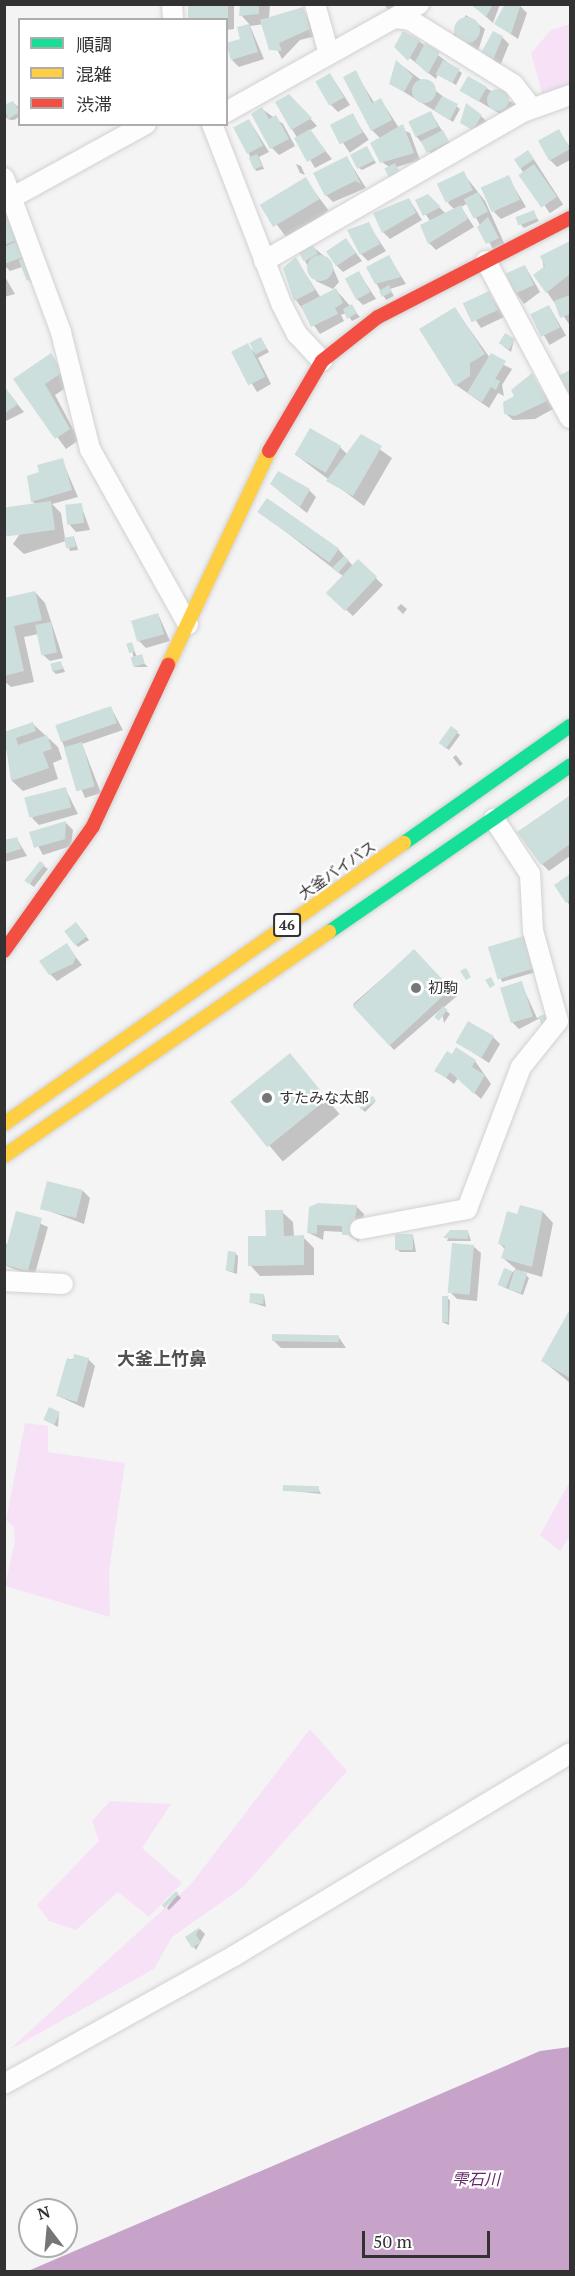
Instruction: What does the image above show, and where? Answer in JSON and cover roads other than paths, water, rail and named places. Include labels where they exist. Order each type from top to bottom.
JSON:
[{"type":"main road","points":[[4,951],[93,826],[278,431],[322,361],[378,317],[570,218]]},
{"type":"main road","name":"大釜バイパス","points":[[4,1124],[570,726]]},
{"type":"main road","name":"46","points":[[4,1156],[570,766]]},
{"type":"street","points":[[315,4],[329,54]]},
{"type":"street","points":[[228,111],[419,4]]},
{"type":"street","points":[[396,18],[410,20],[513,84],[532,108]]},
{"type":"street","points":[[264,261],[532,108],[570,95]]},
{"type":"street","points":[[9,200],[142,126]]},
{"type":"street","points":[[213,126],[234,170],[264,261],[297,334],[322,361]]},
{"type":"street","points":[[4,178],[9,200],[61,332],[90,449],[188,624]]},
{"type":"street","points":[[486,261],[570,418]]},
{"type":"street","points":[[360,1229],[467,1209],[521,1067],[558,1021],[533,931],[530,874],[494,819]]},
{"type":"street","points":[[4,1281],[63,1284]]},
{"type":"street","points":[[4,2084],[234,1956],[570,1753]]},
{"type":"water","name":"雫石川","points":[[570,2047],[570,2271],[28,2271],[58,2258],[78,2258],[78,2250],[540,2051]]},
{"type":"place","name":"初駒","points":[[416,988]]},
{"type":"place","name":"すたみな太郎","points":[[267,1098]]},
{"type":"district","name":"大釜上竹鼻","points":[[162,1358]]}]
